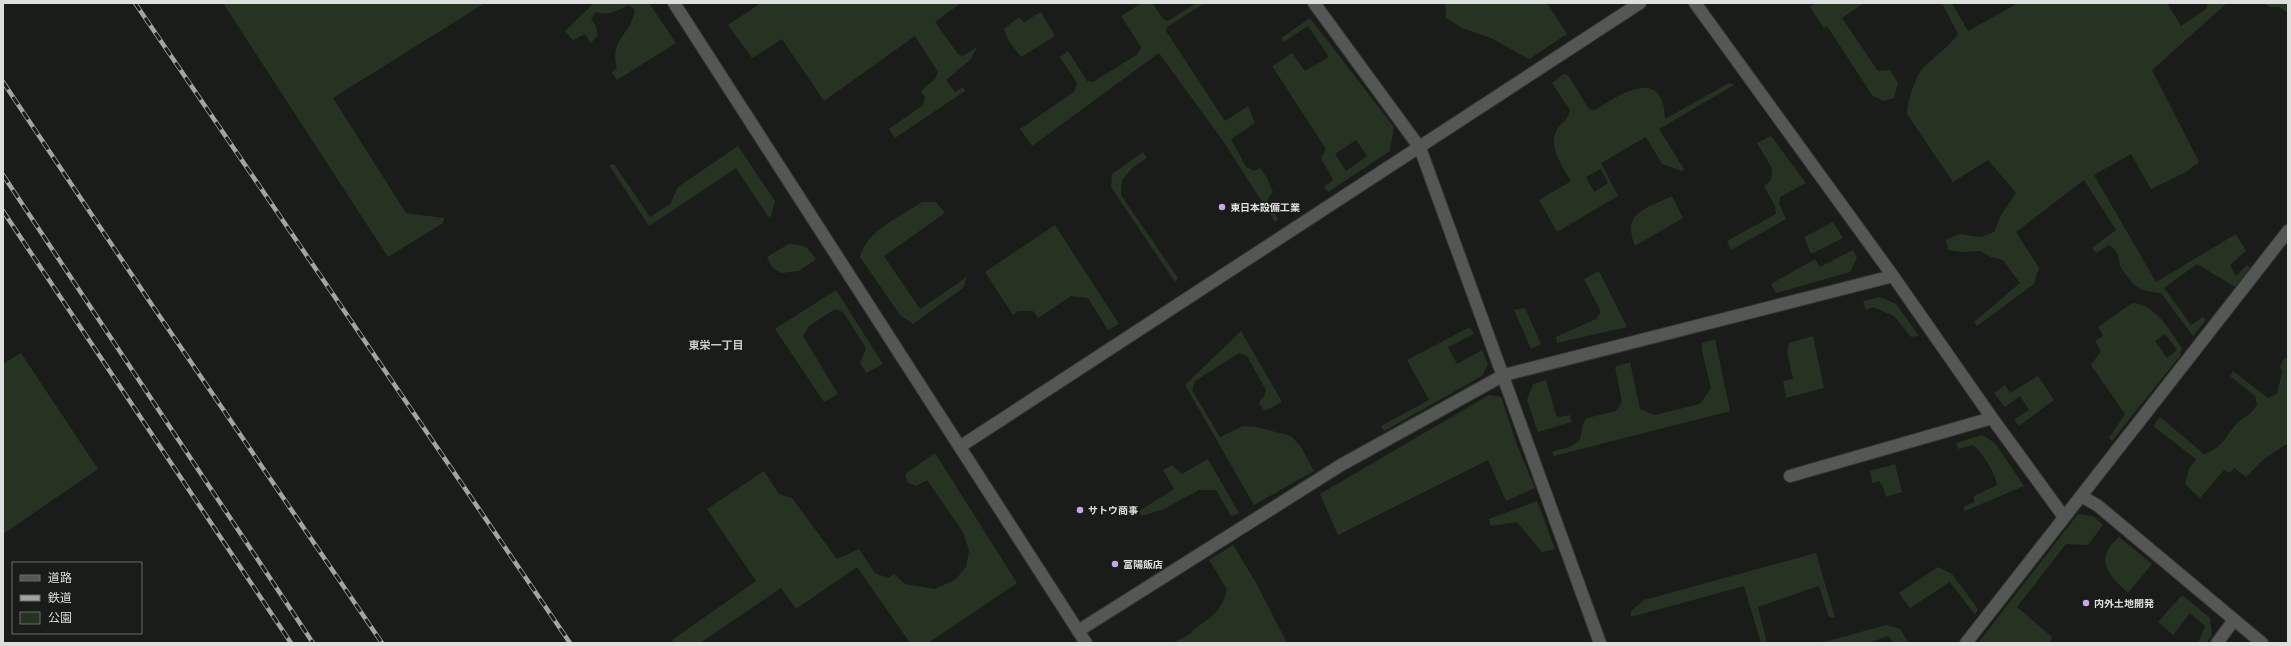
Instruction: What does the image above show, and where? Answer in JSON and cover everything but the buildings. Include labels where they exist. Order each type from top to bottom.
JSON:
[{"type":"street","points":[[674,3],[808,213],[961,446],[1086,643]]},
{"type":"street","points":[[1314,3],[1420,148],[1504,375],[1600,643]]},
{"type":"street","points":[[961,446],[1420,148],[1640,3]]},
{"type":"street","points":[[1695,3],[1893,276],[1992,418],[2064,517]]},
{"type":"street","points":[[1966,643],[2288,231]]},
{"type":"street","points":[[1078,631],[1341,465],[1504,375],[1893,276]]},
{"type":"street","points":[[1790,476],[1992,418]]},
{"type":"street","points":[[2081,496],[2097,505],[2262,643]]},
{"type":"street","points":[[2217,643],[2234,620]]},
{"type":"green space","points":[[223,3],[485,3],[333,98],[406,213],[444,218],[443,223],[388,257]]},
{"type":"green space","points":[[594,3],[649,3],[676,43],[617,80],[612,73],[617,68],[615,59],[616,51],[621,38],[629,26],[635,10],[629,5],[617,11],[605,14],[596,12],[591,19],[596,26],[598,35],[591,43],[585,34],[573,40],[565,31]]},
{"type":"green space","points":[[761,3],[961,3],[935,22],[958,54],[963,56],[977,47],[971,59],[946,80],[955,92],[963,87],[965,91],[895,138],[889,129],[923,105],[925,97],[921,91],[935,79],[938,72],[915,36],[824,101],[782,39],[752,58],[728,25]]},
{"type":"green space","points":[[1142,3],[1152,3],[1164,20],[1168,21],[1196,3],[1205,3],[1167,27],[1166,31],[1225,121],[1248,106],[1255,123],[1231,139],[1246,167],[1254,171],[1260,168],[1267,178],[1273,192],[1267,200],[1278,219],[1275,222],[1223,141],[1159,53],[1032,146],[1020,129],[1074,92],[1077,83],[1060,57],[1068,51],[1087,81],[1093,82],[1138,54],[1141,47],[1121,16]]},
{"type":"green space","points":[[1445,3],[1547,3],[1567,34],[1529,59],[1491,38],[1462,28],[1446,18]]},
{"type":"green space","points":[[1816,3],[1864,3],[1842,18],[1878,71],[1890,70],[1898,83],[1894,98],[1883,101],[1872,95],[1827,26],[1824,28],[1810,7]]},
{"type":"green space","points":[[1942,3],[1952,3],[1968,31],[2018,3],[2167,3],[2181,26],[2206,9],[2208,3],[2227,3],[2152,70],[2199,162],[2186,172],[2151,189],[2131,154],[2094,175],[2156,282],[2236,234],[2246,251],[2230,265],[2236,276],[2247,265],[2250,268],[2235,287],[2197,264],[2164,288],[2191,325],[2203,317],[2206,320],[2193,336],[2161,293],[2141,289],[2130,281],[2121,268],[2118,254],[2113,247],[2109,245],[2096,253],[2092,248],[2116,230],[2084,180],[2016,232],[2039,268],[2034,284],[1977,326],[1974,322],[2020,283],[2003,260],[1991,257],[1980,251],[1962,252],[1948,250],[1946,240],[1959,234],[1981,237],[1994,232],[2000,217],[2016,193],[1988,160],[1953,182],[1907,114],[1912,89],[1921,71],[1958,34]]},
{"type":"green space","points":[[2264,3],[2284,3],[2288,6],[2288,13],[2279,7],[2270,7]]},
{"type":"green space","points":[[1041,12],[1055,36],[1021,57],[1008,40],[1004,29],[1019,17],[1024,22]]},
{"type":"green space","points":[[1310,18],[1394,127],[1390,151],[1328,192],[1324,187],[1333,180],[1321,158],[1326,149],[1272,66],[1292,53],[1305,71],[1329,57],[1308,26],[1284,42],[1281,38]],"holes":[[[1356,140],[1367,156],[1346,171],[1335,154]]]},
{"type":"green space","points":[[1563,74],[1568,75],[1589,109],[1595,110],[1621,94],[1642,88],[1651,89],[1658,94],[1663,104],[1665,119],[1729,83],[1734,85],[1659,129],[1684,169],[1682,171],[1662,164],[1646,137],[1601,163],[1618,196],[1557,232],[1539,200],[1571,181],[1557,156],[1554,141],[1558,128],[1566,119],[1570,110],[1552,83]],"holes":[[[1601,169],[1608,183],[1594,192],[1586,177]]]},
{"type":"green space","points":[[1771,136],[1806,183],[1780,197],[1779,204],[1786,219],[1731,250],[1727,241],[1776,214],[1775,206],[1764,186],[1771,180],[1772,168],[1757,143]]},
{"type":"green space","points":[[738,146],[775,201],[770,219],[736,168],[649,226],[609,165],[614,164],[650,217],[670,204],[678,187]]},
{"type":"green space","points":[[1143,152],[1147,158],[1133,167],[1122,180],[1121,195],[1178,278],[1175,282],[1111,187],[1112,174]]},
{"type":"green space","points":[[1672,196],[1683,218],[1635,246],[1631,226],[1638,213]]},
{"type":"green space","points":[[922,202],[936,202],[945,213],[884,256],[920,309],[967,277],[963,288],[913,324],[900,315],[860,257],[870,239],[877,232],[885,225]]},
{"type":"green space","points":[[1833,222],[1843,238],[1811,254],[1804,237]]},
{"type":"green space","points":[[1055,225],[1119,324],[1108,330],[1088,298],[1071,296],[1038,318],[1033,311],[1018,311],[1013,315],[985,272]]},
{"type":"green space","points":[[790,243],[806,247],[816,259],[799,271],[781,273],[772,267],[767,257]]},
{"type":"green space","points":[[1853,250],[1857,258],[1850,272],[1776,293],[1771,284],[1815,259],[1820,267]]},
{"type":"green space","points":[[1599,271],[1627,327],[1557,343],[1556,337],[1596,319],[1601,312],[1584,279]]},
{"type":"green space","points":[[836,290],[883,364],[866,373],[860,363],[866,348],[843,312],[835,309],[809,326],[803,336],[838,394],[824,402],[775,329]]},
{"type":"green space","points":[[1880,297],[1896,304],[1919,336],[1911,337],[1894,316],[1873,307],[1866,310],[1863,301]]},
{"type":"green space","points":[[2132,303],[2141,304],[2161,319],[2182,348],[2180,356],[2112,441],[2109,438],[2125,414],[2091,365],[2101,351],[2095,341],[2103,336],[2098,327]],"holes":[[[2165,334],[2177,350],[2167,358],[2155,341]]]},
{"type":"green space","points":[[1525,308],[1541,344],[1531,349],[1514,310]]},
{"type":"green space","points":[[1470,327],[1474,334],[1448,347],[1457,364],[1482,350],[1488,364],[1482,376],[1384,431],[1381,426],[1429,400],[1407,360]]},
{"type":"green space","points":[[1241,331],[1282,402],[1264,411],[1259,402],[1264,397],[1266,390],[1247,356],[1239,353],[1195,381],[1192,390],[1220,437],[1243,426],[1256,427],[1291,436],[1301,447],[1314,471],[1254,505],[1185,385]]},
{"type":"green space","points":[[1813,336],[1824,388],[1786,398],[1783,381],[1793,379],[1787,352],[1789,343]]},
{"type":"green space","points":[[1715,339],[1730,411],[1554,456],[1552,452],[1569,447],[1579,440],[1583,424],[1587,418],[1616,411],[1622,402],[1615,367],[1630,362],[1640,409],[1654,415],[1700,404],[1711,388],[1702,351],[1702,343]]},
{"type":"green space","points":[[21,353],[98,469],[3,534],[3,364]]},
{"type":"green space","points":[[2285,358],[2288,360],[2288,445],[2285,445],[2263,460],[2246,477],[2234,468],[2230,473],[2224,470],[2200,498],[2185,484],[2189,469],[2196,459],[2153,426],[2160,417],[2204,454],[2214,450],[2221,444],[2236,424],[2252,412],[2257,404],[2255,396],[2230,376],[2233,371],[2268,398],[2277,394],[2282,372],[2280,366]]},
{"type":"green space","points":[[2038,376],[2054,400],[2019,426],[2014,420],[2029,410],[2020,396],[2005,407],[1994,393],[2005,385],[2010,393]]},
{"type":"green space","points":[[1546,380],[1556,415],[1559,417],[1570,415],[1571,422],[1538,432],[1527,400],[1533,384]]},
{"type":"green space","points":[[1489,395],[1501,397],[1517,445],[1535,488],[1506,501],[1488,460],[1338,535],[1320,494]]},
{"type":"green space","points":[[1982,435],[1995,443],[2024,486],[1965,511],[1963,507],[1974,502],[1974,496],[1997,485],[1991,469],[1977,449],[1973,445],[1958,449],[1956,443]]},
{"type":"green space","points":[[935,453],[1017,583],[928,643],[910,643],[857,567],[796,609],[781,588],[700,643],[674,643],[672,640],[756,581],[707,509],[764,471],[779,494],[792,498],[837,559],[859,549],[875,573],[888,578],[894,574],[905,584],[935,589],[955,580],[966,567],[969,551],[963,532],[927,480],[916,486],[908,483],[905,474]]},
{"type":"green space","points":[[1208,459],[1239,513],[1231,516],[1216,490],[1199,490],[1164,509],[1141,516],[1139,511],[1174,489],[1163,470],[1172,465],[1182,474]]},
{"type":"green space","points":[[1895,464],[1902,492],[1886,497],[1884,489],[1879,481],[1872,483],[1870,471]]},
{"type":"green space","points":[[1537,501],[1555,549],[1542,552],[1517,522],[1491,526],[1489,519]]},
{"type":"green space","points":[[2078,514],[2093,516],[2103,525],[2088,545],[2066,544],[2017,607],[2052,637],[2050,643],[1978,643]]},
{"type":"green space","points":[[2119,537],[2152,564],[2128,593],[2109,573],[2106,566],[2105,559],[2107,552],[2111,545]]},
{"type":"green space","points":[[1233,545],[1255,581],[1287,643],[1173,643],[1192,633],[1193,630],[1219,609],[1227,589],[1209,560]]},
{"type":"green space","points":[[1816,553],[1835,618],[1829,617],[1819,586],[1758,607],[1767,643],[1761,643],[1744,586],[1631,617],[1631,611],[1644,600]]},
{"type":"green space","points":[[1938,567],[1952,574],[1978,609],[1975,615],[1950,582],[1910,608],[1899,593]]},
{"type":"green space","points":[[2182,595],[2210,618],[2212,635],[2206,643],[2198,643],[2205,626],[2190,613],[2173,635],[2158,622]]},
{"type":"green space","points":[[1886,625],[1900,629],[1909,643],[1894,643],[1888,636],[1869,643],[1811,643],[1828,641]]},
{"type":"railway","points":[[135,3],[570,643]]},
{"type":"railway","points":[[3,82],[152,305],[382,643]]},
{"type":"railway","points":[[3,175],[313,643]]},
{"type":"railway","points":[[3,211],[291,643]]},
{"type":"place","name":"東日本設備工業","points":[[1222,207]]},
{"type":"place","name":"サトウ商事","points":[[1080,510]]},
{"type":"place","name":"冨陽飯店","points":[[1115,564]]},
{"type":"place","name":"内外土地開発","points":[[2086,603]]},
{"type":"district","name":"東栄一丁目","points":[[716,345]]}]
